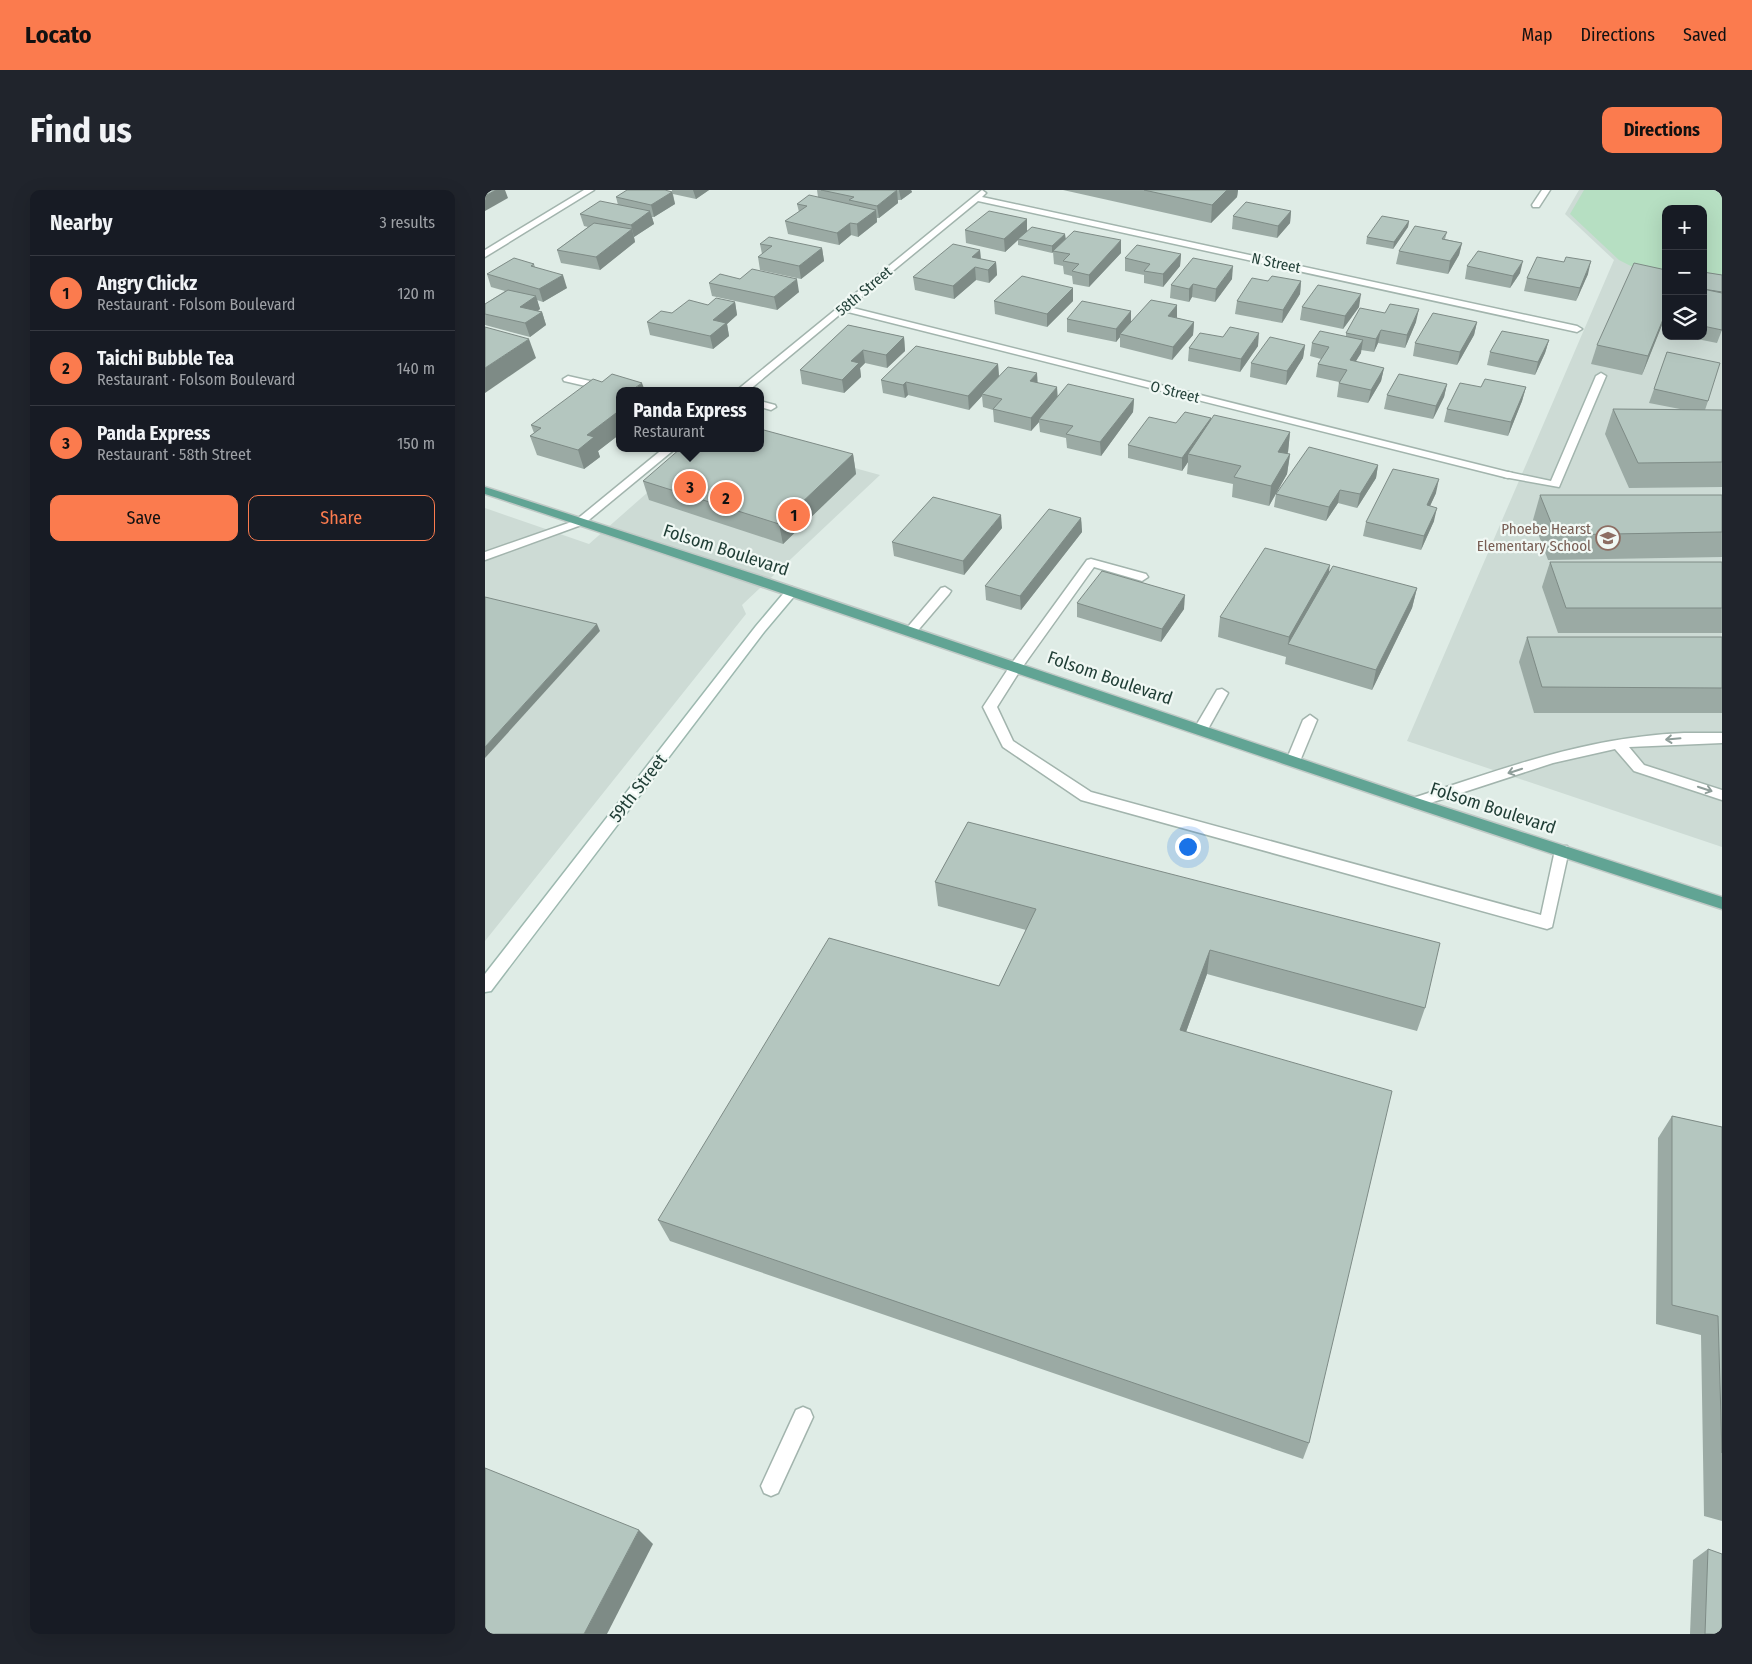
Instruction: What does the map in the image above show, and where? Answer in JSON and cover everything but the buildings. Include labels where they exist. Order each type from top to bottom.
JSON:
[{"type":"main road","name":"Folsom Boulevard","points":[[485,490],[1016,666],[1415,803],[1722,903]]},
{"type":"street","points":[[485,254],[590,190]]},
{"type":"street","name":"58th Street","points":[[746,387],[985,190]]},
{"type":"street","points":[[1536,205],[1546,190]]},
{"type":"street","name":"N Street","points":[[976,198],[1577,329]]},
{"type":"street","name":"O Street","points":[[843,308],[1508,475],[1555,485],[1601,376]]},
{"type":"street","points":[[568,379],[616,390]]},
{"type":"street","points":[[485,556],[580,522],[666,452]]},
{"type":"street","points":[[1142,577],[1091,562],[1016,666],[990,707],[1008,744],[1087,796],[1547,924],[1562,850]]},
{"type":"street","name":"59th Street","points":[[485,986],[760,629],[792,591]]},
{"type":"street","points":[[910,632],[945,591]]},
{"type":"street","points":[[1201,729],[1222,693]]},
{"type":"street","points":[[1293,761],[1311,720]]},
{"type":"street","points":[[1415,803],[1572,753],[1619,744],[1692,738],[1722,738]]},
{"type":"street","points":[[1619,744],[1639,768],[1722,795]]},
{"type":"street","points":[[771,1486],[803,1417]]},
{"type":"shaded area","name":"Phoebe Hearst Elementary School","points":[[1579,190],[1722,190],[1722,847],[1407,741],[1614,260],[1565,214]]},
{"type":"shaded area","points":[[764,443],[880,475],[742,605],[746,614],[485,941],[485,508],[589,544],[693,452],[764,452]]},
{"type":"green space","points":[[1584,190],[1722,190],[1722,303],[1707,300],[1707,205],[1662,205],[1662,282],[1619,260],[1570,214]]},
{"type":"place","name":"Panda Express","points":[[690,487]]},
{"type":"place","name":"Taichi Bubble Tea","points":[[726,498]]},
{"type":"place","name":"Angry Chickz","points":[[794,515]]},
{"type":"place","name":"Phoebe Hearst Elementary School","points":[[1608,538]]}]
